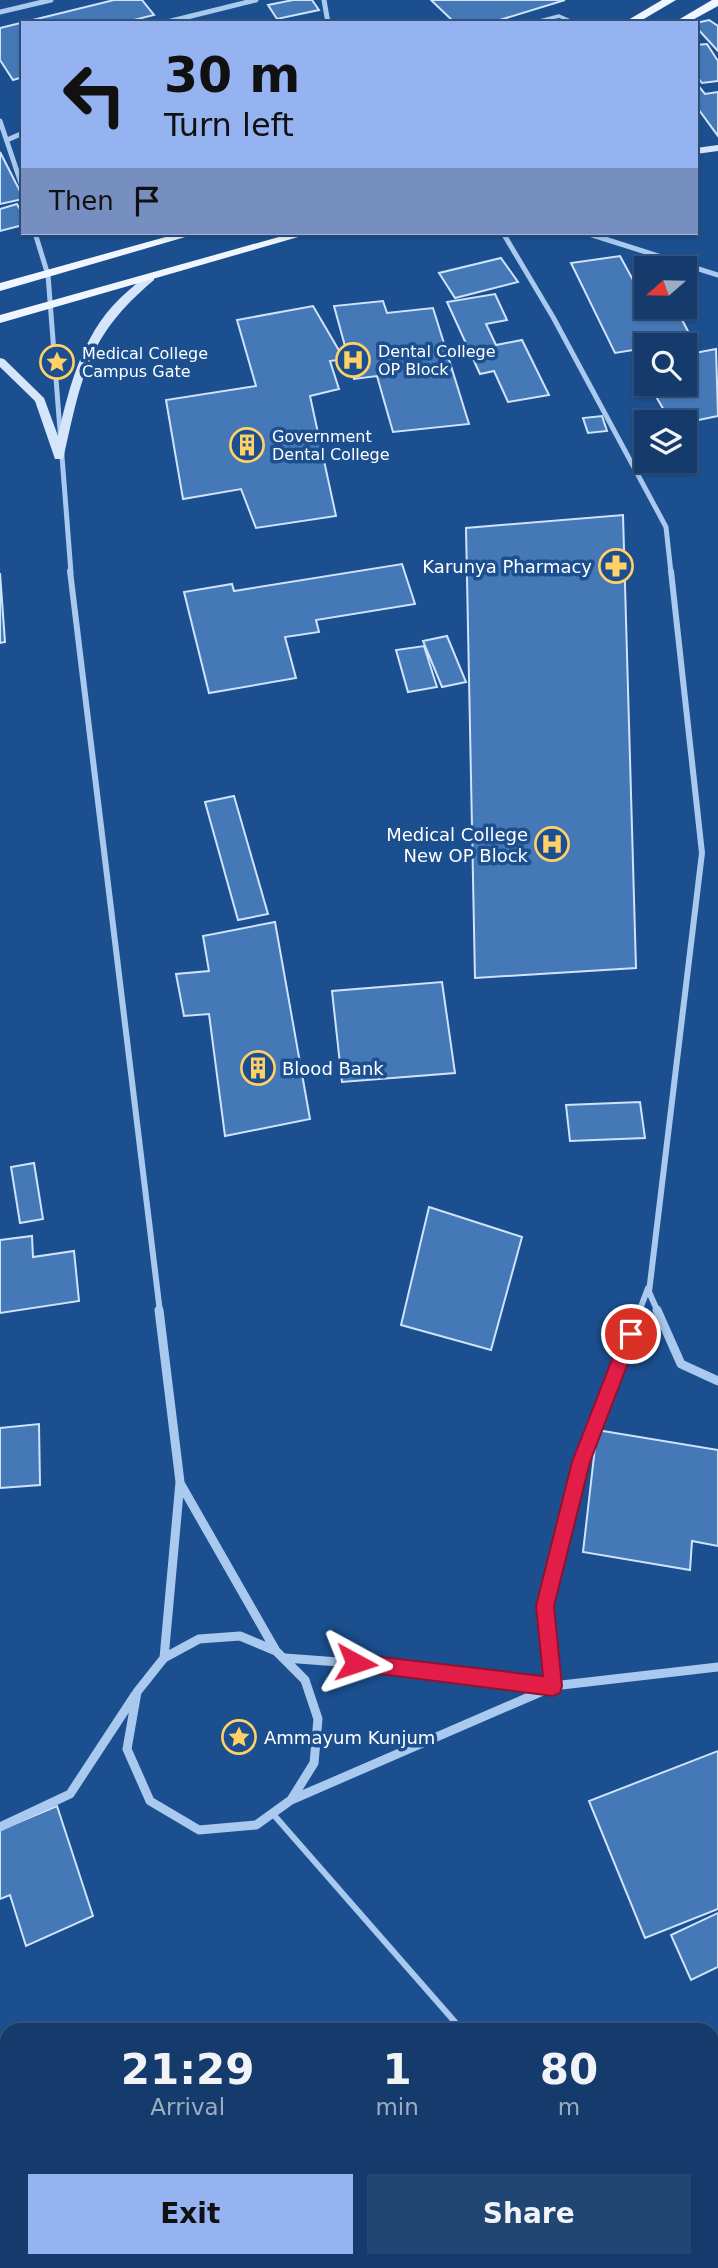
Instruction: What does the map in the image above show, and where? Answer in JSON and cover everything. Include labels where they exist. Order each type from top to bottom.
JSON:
[{"type":"main road","points":[[632,21],[670,0]]},
{"type":"main road","points":[[682,21],[718,1]]},
{"type":"main road","points":[[698,151],[718,148]]},
{"type":"main road","points":[[0,287],[186,235]]},
{"type":"main road","points":[[0,318],[299,235]]},
{"type":"main road","points":[[60,456],[78,375],[96,333],[126,296],[150,278]]},
{"type":"main road","points":[[0,361],[40,400],[60,456]]},
{"type":"street","points":[[0,12],[51,0]]},
{"type":"street","points":[[171,21],[256,0]]},
{"type":"street","points":[[324,0],[328,21]]},
{"type":"street","points":[[0,121],[21,183]]},
{"type":"street","points":[[7,140],[21,134]]},
{"type":"street","points":[[36,235],[48,275],[66,538],[180,1482],[163,1658]]},
{"type":"street","points":[[504,235],[553,317],[666,527],[702,853],[649,1292],[681,1364],[718,1381]]},
{"type":"street","points":[[592,235],[718,275]]},
{"type":"street","points":[[553,1686],[545,1606],[581,1462],[650,1282]]},
{"type":"street","points":[[180,1482],[276,1651]]},
{"type":"street","points":[[0,1827],[70,1794],[137,1692],[163,1658],[199,1639],[240,1636],[276,1651],[305,1680],[318,1719],[314,1763],[291,1800]]},
{"type":"street","points":[[284,1658],[379,1665],[553,1686],[718,1667]]},
{"type":"street","points":[[137,1692],[127,1749],[150,1801],[198,1830],[256,1825],[291,1800],[553,1686]]},
{"type":"lane","points":[[540,21],[559,16],[570,21]]},
{"type":"lane","points":[[273,1814],[456,2023]]},
{"type":"building","points":[[114,0],[142,0],[154,15],[130,21],[28,21]]},
{"type":"building","points":[[293,0],[312,0],[319,10],[277,19],[268,5]]},
{"type":"building","points":[[431,0],[565,0],[497,21],[453,21]]},
{"type":"building","points":[[709,20],[718,26],[718,51],[698,29],[698,23]]},
{"type":"building","points":[[21,23],[21,78],[13,80],[0,60],[0,28]]},
{"type":"building","points":[[707,44],[718,61],[718,81],[702,83],[698,78],[698,45]]},
{"type":"building","points":[[698,85],[705,94],[718,92],[718,136],[698,109]]},
{"type":"building","points":[[0,152],[21,193],[21,199],[0,204]]},
{"type":"building","points":[[17,204],[21,211],[21,226],[0,231],[0,209]]},
{"type":"building","points":[[620,256],[634,280],[634,319],[682,319],[689,333],[634,333],[634,350],[615,353],[571,263]]},
{"type":"building","points":[[501,258],[518,282],[455,298],[439,273]]},
{"type":"building","points":[[495,294],[507,320],[486,324],[496,345],[522,340],[549,395],[508,402],[494,371],[480,374],[447,302]]},
{"type":"building","points":[[383,301],[387,313],[433,308],[469,424],[393,432],[377,376],[354,379],[334,306]]},
{"type":"building","name":"Government Dental College","points":[[313,306],[344,359],[330,361],[339,389],[310,396],[336,516],[256,528],[241,489],[183,499],[166,400],[256,386],[237,320]]},
{"type":"building","points":[[716,349],[718,416],[697,420],[697,410],[664,410],[656,396],[697,396],[697,353]]},
{"type":"building","points":[[602,416],[607,431],[588,433],[583,418]]},
{"type":"building","name":"Medical College New OP Block","points":[[623,515],[636,968],[475,978],[466,528]]},
{"type":"building","points":[[402,564],[415,604],[316,620],[319,632],[285,637],[296,678],[209,693],[184,592],[232,584],[234,591]]},
{"type":"building","points":[[0,573],[5,642],[0,643]]},
{"type":"building","points":[[447,636],[466,682],[442,687],[423,641]]},
{"type":"building","points":[[424,646],[437,687],[408,692],[396,650]]},
{"type":"building","points":[[234,796],[268,914],[238,920],[205,802]]},
{"type":"building","name":"Blood Bank","points":[[275,922],[310,1119],[225,1136],[209,1014],[184,1016],[176,974],[209,971],[203,936]]},
{"type":"building","points":[[442,982],[455,1073],[342,1082],[332,991]]},
{"type":"building","points":[[640,1102],[645,1138],[570,1141],[566,1105]]},
{"type":"building","points":[[34,1163],[43,1219],[20,1223],[11,1167]]},
{"type":"building","points":[[429,1207],[522,1237],[491,1350],[401,1325]]},
{"type":"building","points":[[32,1236],[33,1257],[74,1251],[79,1301],[0,1313],[0,1240]]},
{"type":"building","points":[[39,1424],[40,1485],[0,1488],[0,1428]]},
{"type":"building","points":[[597,1430],[718,1450],[718,1546],[692,1541],[690,1570],[583,1552]]},
{"type":"building","points":[[718,1751],[718,1909],[645,1938],[589,1801]]},
{"type":"building","points":[[57,1806],[93,1916],[26,1946],[10,1895],[0,1899],[0,1830]]},
{"type":"building","points":[[718,1913],[718,1967],[691,1980],[671,1935]]},
{"type":"place","name":"Dental College OP Block","points":[[353,360]]},
{"type":"place","name":"Medical College Campus Gate","points":[[57,362]]},
{"type":"place","name":"Government Dental College","points":[[247,445]]},
{"type":"place","name":"Karunya Pharmacy","points":[[616,566]]},
{"type":"place","name":"Medical College New OP Block","points":[[552,844]]},
{"type":"place","name":"Blood Bank","points":[[258,1068]]},
{"type":"place","name":"Ammayum Kunjum","points":[[239,1737]]},
{"type":"route","points":[[356,1663],[553,1686],[545,1606],[581,1462],[631,1334]]}]
